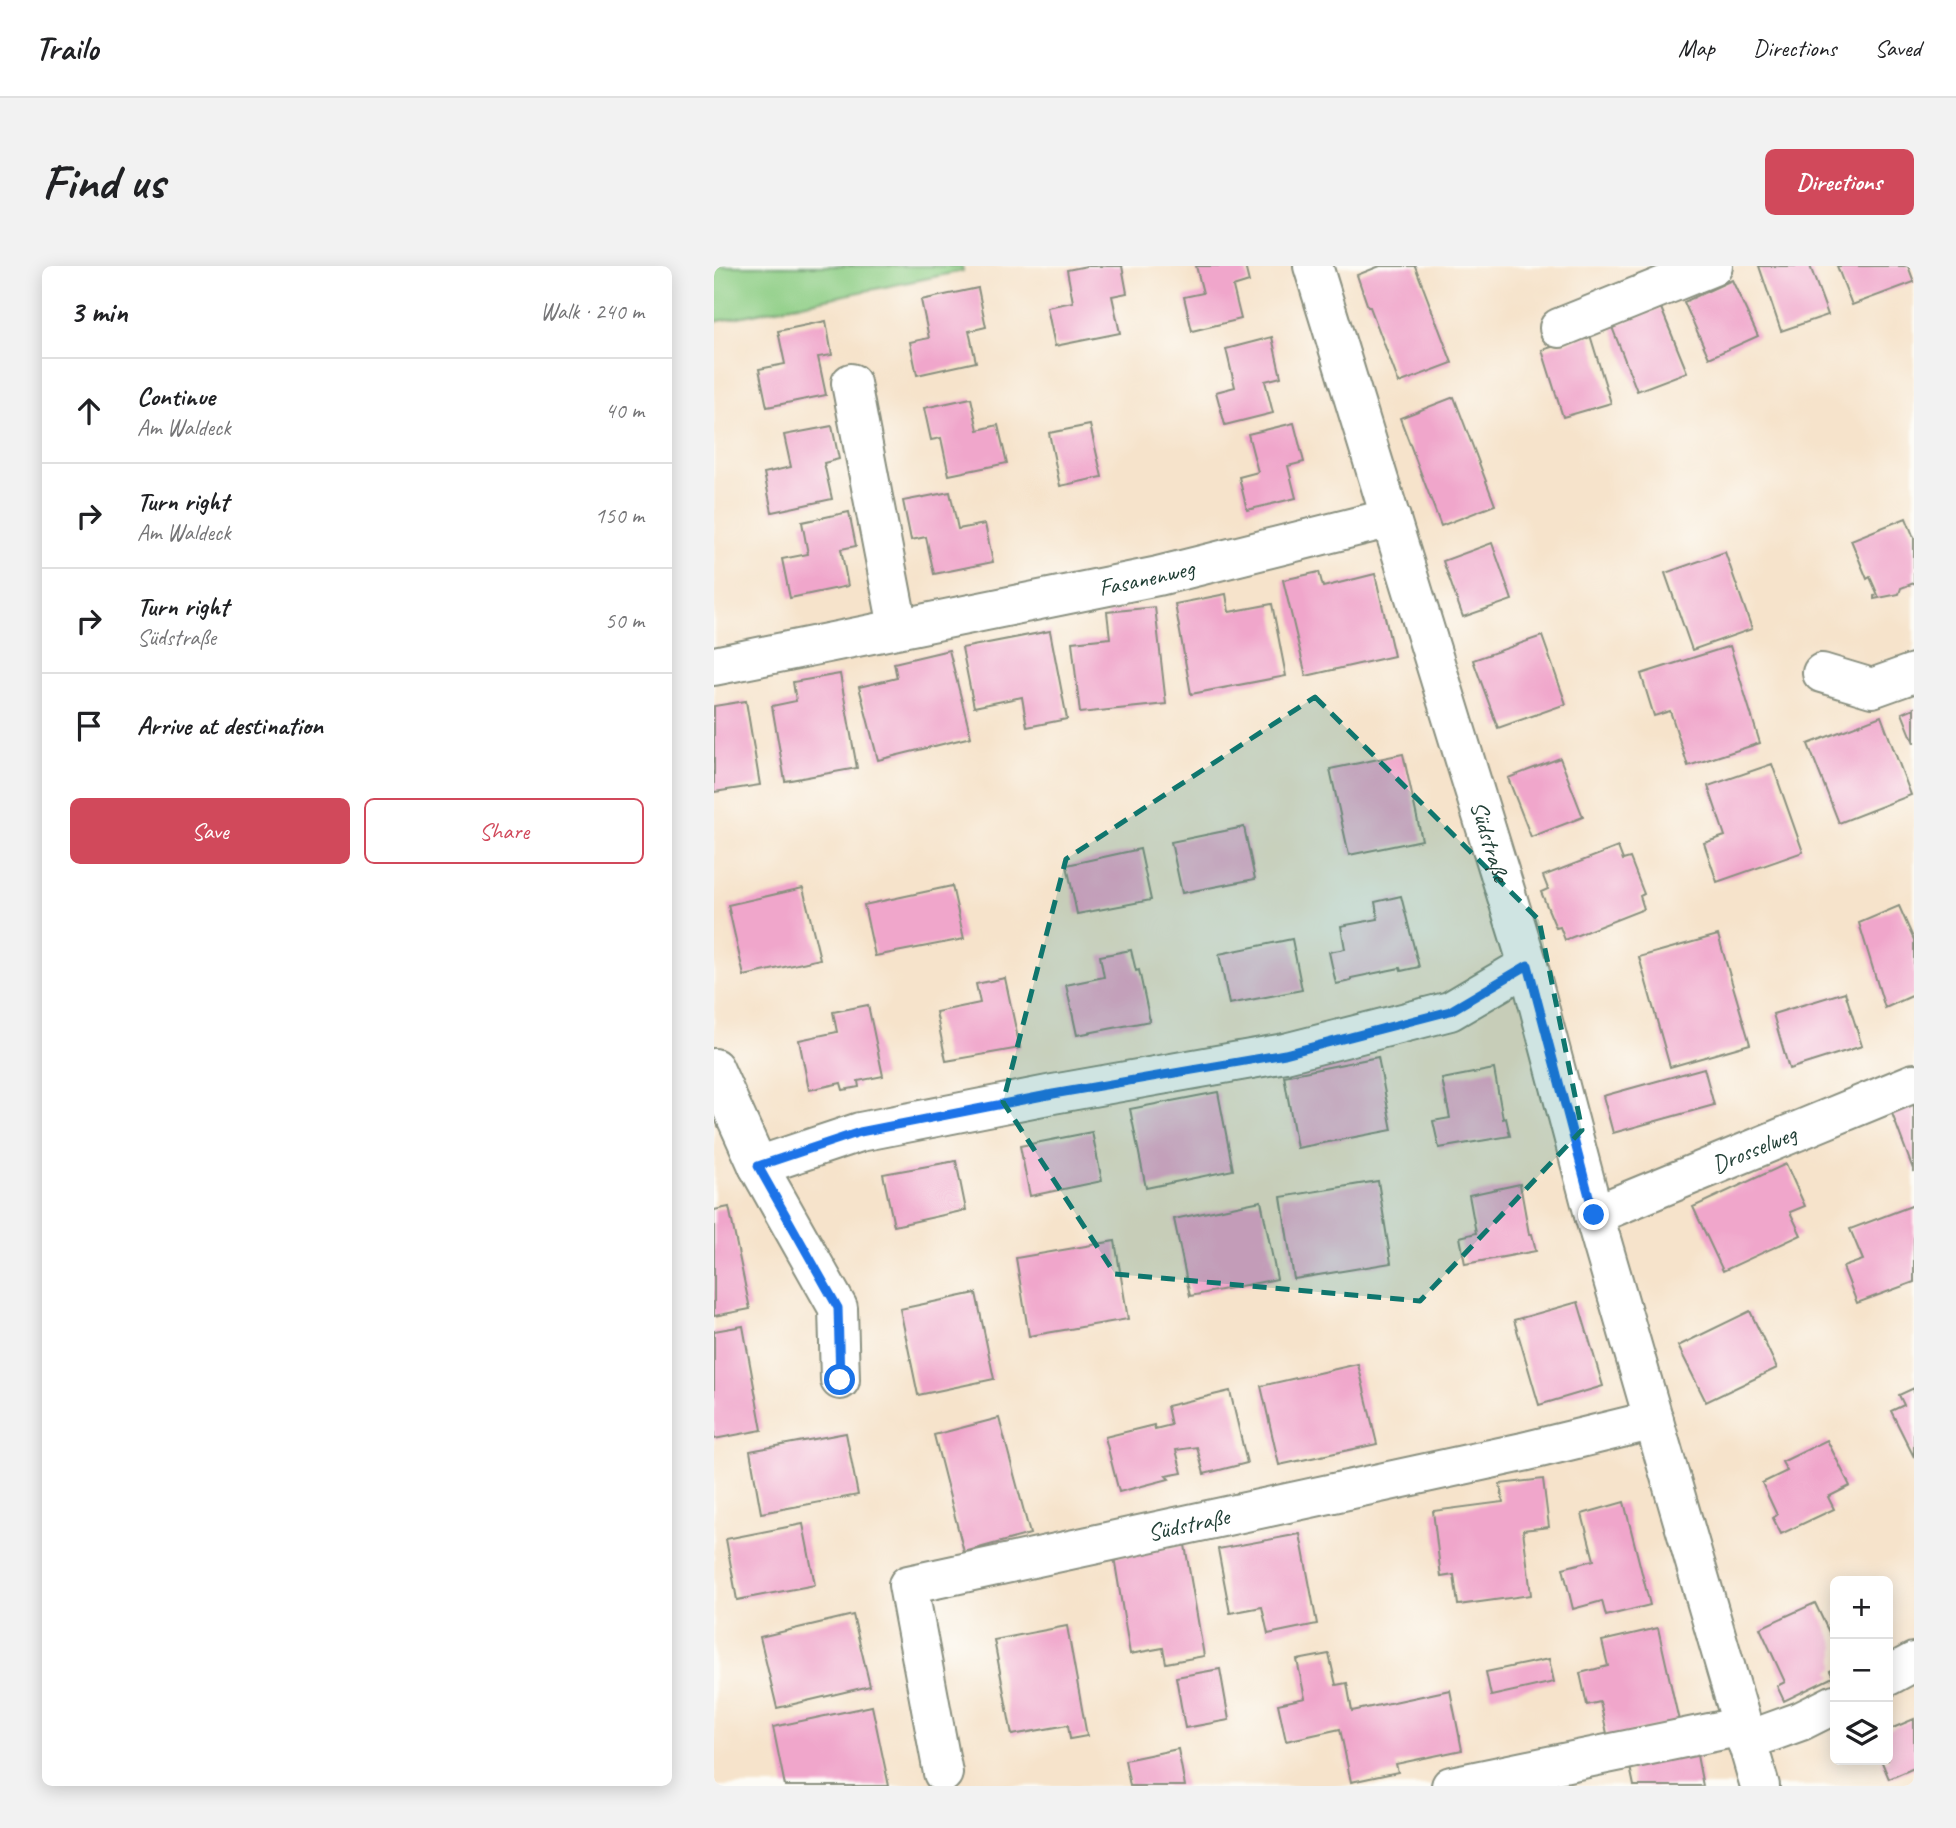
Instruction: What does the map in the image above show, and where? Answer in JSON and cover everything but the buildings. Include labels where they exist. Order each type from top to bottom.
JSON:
[{"type":"street","name":"Südstraße","points":[[1313,266],[1528,965],[1594,1215],[1760,1786]]},
{"type":"street","points":[[1559,328],[1713,266]]},
{"type":"street","points":[[851,383],[898,627]]},
{"type":"street","name":"Fasanenweg","points":[[714,666],[1158,576],[1391,518]]},
{"type":"street","points":[[1822,673],[1872,688],[1914,673]]},
{"type":"street","points":[[758,1166],[860,1132],[1053,1094],[1285,1054],[1450,1011],[1528,965]]},
{"type":"street","points":[[714,1068],[758,1166],[838,1308],[840,1380]]},
{"type":"street","name":"Drosselweg","points":[[1594,1215],[1914,1083]]},
{"type":"street","name":"Südstraße","points":[[943,1773],[908,1585],[1523,1452],[1654,1420]]},
{"type":"street","points":[[1893,1673],[1914,1662]]},
{"type":"street","points":[[1451,1786],[1744,1734],[1801,1721],[1830,1706]]},
{"type":"highlighted area","points":[[1315,697],[1539,920],[1582,1130],[1420,1301],[1115,1274],[1003,1102],[1066,859]]},
{"type":"green space","points":[[714,266],[962,266],[963,271],[714,322]]},
{"type":"route","points":[[840,1380],[838,1308],[758,1166],[860,1132],[1053,1094],[1285,1054],[1450,1011],[1528,965],[1594,1215]]}]
